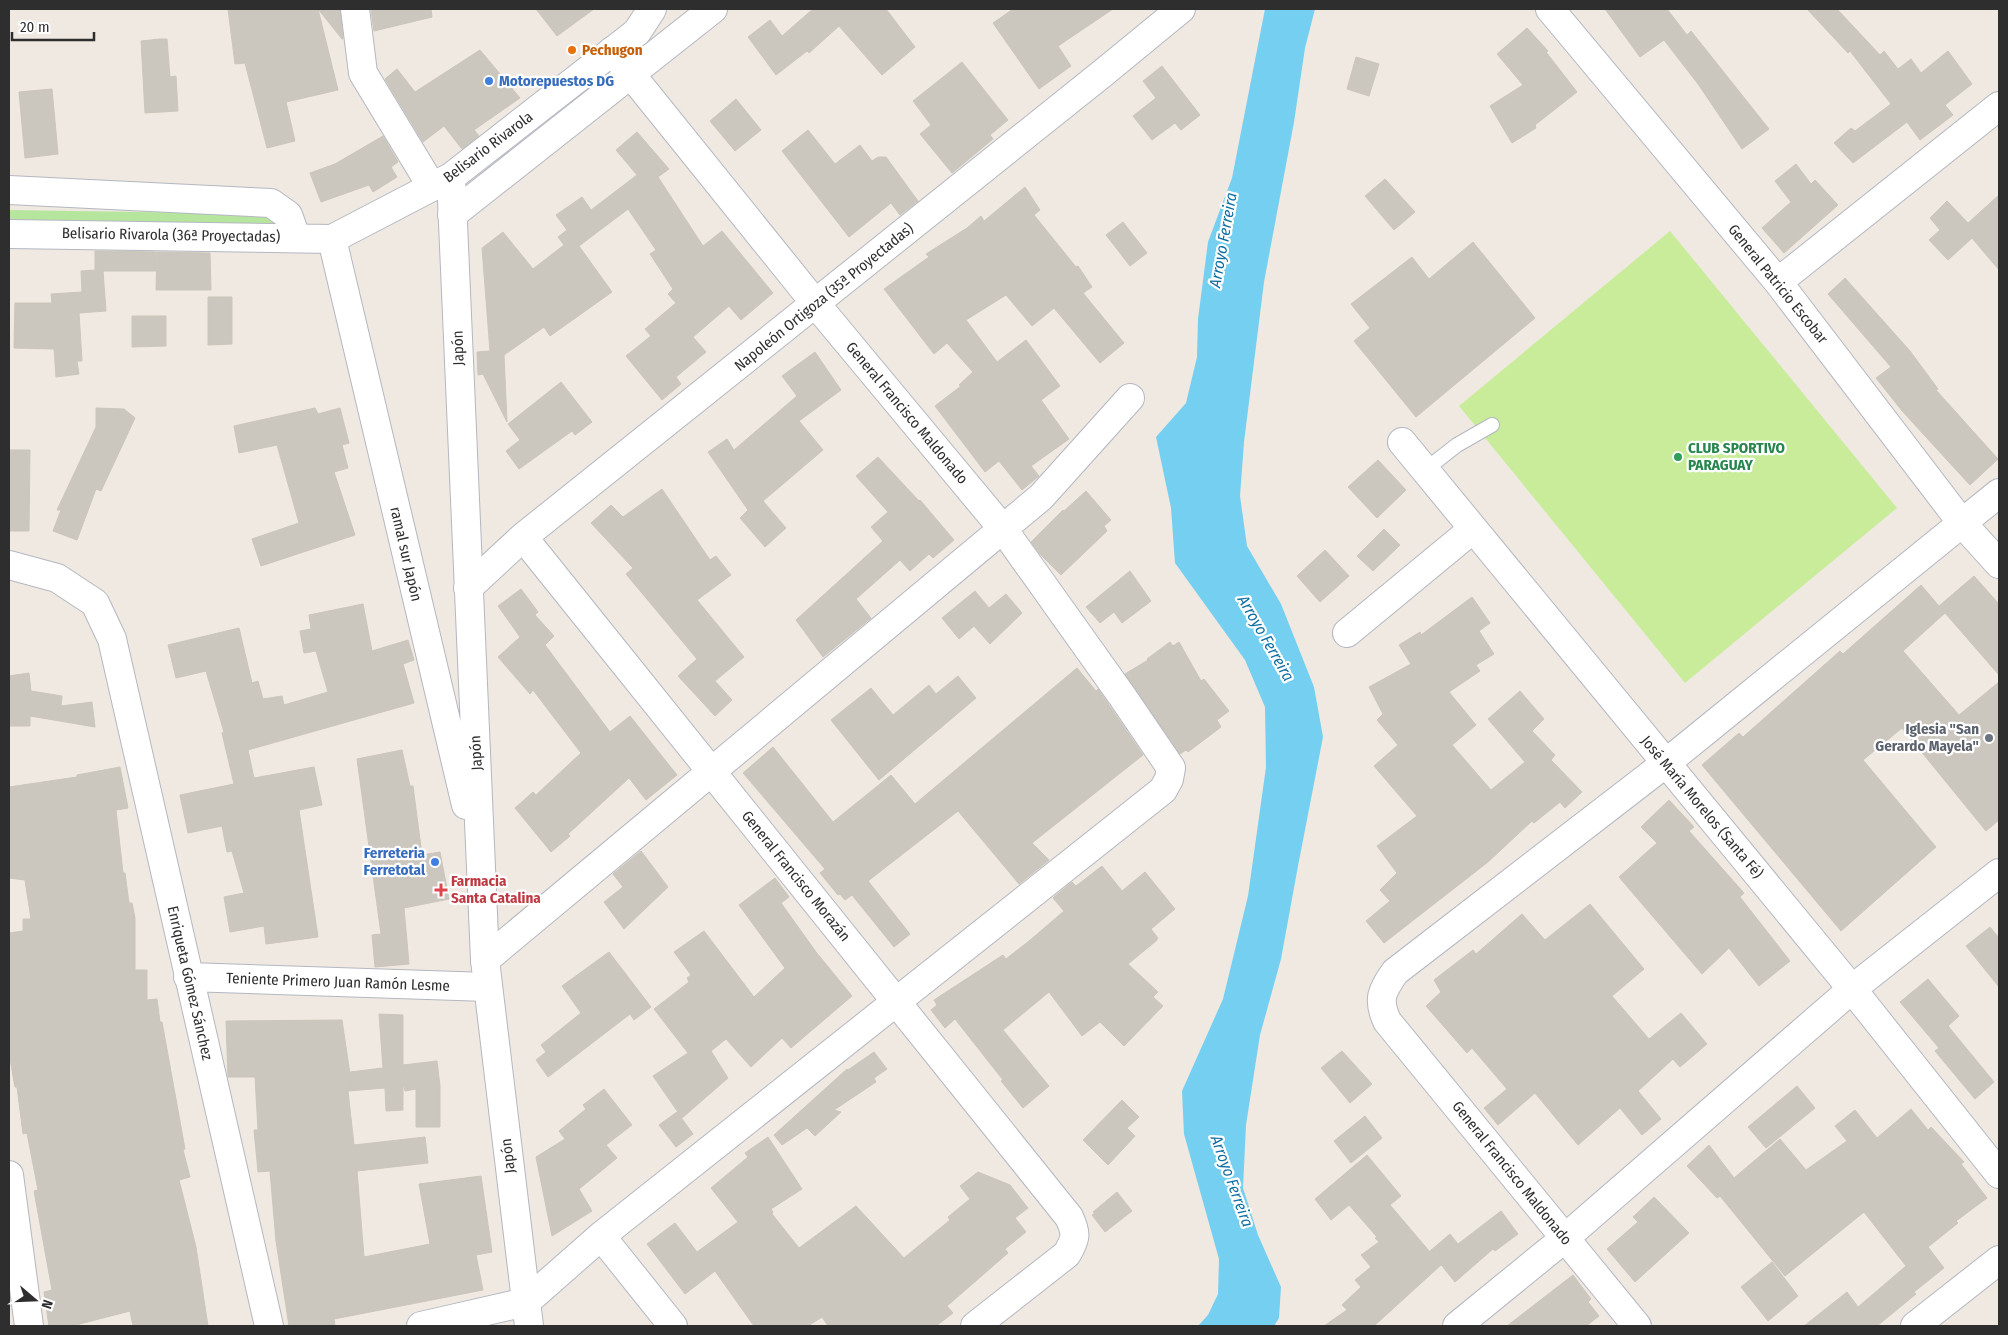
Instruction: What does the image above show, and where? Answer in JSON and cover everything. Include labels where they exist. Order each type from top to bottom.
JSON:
[{"type":"street","name":"Japón","points":[[355,9],[363,74],[442,182],[452,215],[486,973],[527,1314]]},
{"type":"street","name":"Belisario Rivarola","points":[[332,239],[442,182],[637,32],[652,9]]},
{"type":"street","points":[[452,215],[713,9]]},
{"type":"street","name":"Napoleón Ortigoza (35ª Proyectadas)","points":[[468,588],[523,536],[1181,9]]},
{"type":"street","name":"General Patricio Escobar","points":[[1550,9],[1778,282],[1962,522],[1999,564]]},
{"type":"street","name":"General Francisco Maldonado","points":[[612,52],[815,304],[1003,529],[1171,768],[1169,779],[1163,790],[897,1002]]},
{"type":"street","points":[[1778,282],[1999,106]]},
{"type":"street","name":"Belisario Rivarola (36ª Proyectadas)","points":[[9,190],[271,203],[288,215],[296,237],[9,234]]},
{"type":"street","points":[[296,237],[332,239]]},
{"type":"street","name":"ramal sur Japón","points":[[332,239],[481,869]]},
{"type":"street","points":[[486,973],[712,771],[1041,497],[1130,398]]},
{"type":"street","name":"José María Morelos (Santa Fé)","points":[[1402,442],[1852,989],[1999,1174]]},
{"type":"street","points":[[1666,763],[1999,492]]},
{"type":"street","points":[[1347,633],[1473,529]]},
{"type":"street","name":"General Francisco Morazán","points":[[523,536],[1069,1217],[1075,1230],[1074,1242],[1067,1254],[975,1326]]},
{"type":"street","name":"Enriqueta Gómez Sánchez","points":[[9,566],[57,578],[95,603],[112,640],[269,1326]]},
{"type":"street","name":"General Francisco Maldonado","points":[[1637,1326],[1387,1021],[1382,1010],[1382,992],[1395,972],[1666,763]]},
{"type":"street","points":[[1457,1326],[1565,1238],[1852,989],[1999,873]]},
{"type":"street","name":"Teniente Primero Juan Ramón Lesme","points":[[188,977],[486,973]]},
{"type":"street","points":[[421,1326],[527,1314],[601,1236],[897,1002]]},
{"type":"street","points":[[9,1175],[29,1326]]},
{"type":"street","points":[[601,1236],[673,1326]]},
{"type":"street","points":[[1915,1326],[1999,1260]]},
{"type":"lane","points":[[1425,470],[1457,445],[1492,425]]},
{"type":"green space","points":[[9,210],[274,214],[278,227],[9,224]]},
{"type":"green space","name":"CLUB SPORTIVO PARAGUAY","points":[[1670,231],[1897,508],[1685,683],[1459,406]]},
{"type":"water","name":"Arroyo Ferreira","points":[[1265,9],[1315,9],[1305,48],[1294,122],[1264,282],[1244,442],[1240,496],[1247,546],[1281,604],[1314,687],[1323,737],[1281,959],[1260,1035],[1246,1125],[1243,1188],[1258,1235],[1281,1287],[1279,1318],[1274,1326],[1198,1326],[1208,1315],[1218,1294],[1219,1259],[1184,1134],[1182,1091],[1223,999],[1248,896],[1266,767],[1265,707],[1245,660],[1175,563],[1171,508],[1156,437],[1186,403],[1197,357],[1198,319],[1208,242],[1232,178]]},
{"type":"building","points":[[228,9],[318,9],[338,90],[286,102],[295,141],[267,148],[245,63],[235,64]]},
{"type":"building","points":[[318,9],[340,9],[343,39],[342,39]]},
{"type":"building","points":[[371,9],[431,9],[432,17],[374,31]]},
{"type":"building","points":[[536,9],[594,9],[557,36]]},
{"type":"building","points":[[813,9],[886,9],[915,47],[882,75],[839,26],[809,53],[807,51],[776,75],[748,37],[770,20],[782,36]]},
{"type":"building","points":[[1013,9],[1113,9],[1058,46],[1071,66],[1039,89],[993,23]]},
{"type":"building","points":[[1605,9],[1667,9],[1687,35],[1691,31],[1769,129],[1742,149],[1698,84],[1664,40],[1640,57]]},
{"type":"building","points":[[1807,9],[1837,9],[1880,55],[1884,51],[1898,69],[1911,59],[1921,73],[1948,51],[1972,84],[1945,105],[1953,115],[1920,140],[1907,122],[1853,163],[1834,143],[1851,128],[1855,131],[1891,104],[1850,51],[1848,53]]},
{"type":"building","points":[[1527,28],[1548,51],[1546,52],[1577,92],[1535,125],[1536,128],[1512,143],[1490,106],[1523,85],[1497,54]]},
{"type":"building","points":[[167,39],[170,77],[176,76],[178,111],[145,113],[141,41]]},
{"type":"building","points":[[480,50],[520,98],[474,130],[479,136],[462,149],[444,126],[423,142],[385,79],[397,69],[415,92]]},
{"type":"building","points":[[1356,57],[1379,64],[1369,96],[1347,89]]},
{"type":"building","points":[[962,62],[1008,120],[990,135],[993,139],[952,173],[920,134],[931,125],[913,101]]},
{"type":"building","points":[[1162,66],[1200,115],[1181,130],[1175,123],[1152,140],[1133,116],[1156,98],[1143,81]]},
{"type":"building","points":[[52,89],[58,154],[25,158],[19,92]]},
{"type":"building","points":[[736,99],[761,130],[735,151],[710,121]]},
{"type":"building","points":[[808,130],[835,164],[860,145],[872,161],[878,157],[886,157],[918,201],[900,215],[891,203],[849,237],[782,151]]},
{"type":"building","points":[[637,132],[669,169],[658,177],[703,246],[722,231],[773,293],[741,320],[729,306],[693,337],[706,352],[676,377],[681,384],[662,400],[626,356],[651,336],[645,329],[676,303],[668,294],[673,289],[650,254],[656,250],[628,209],[579,246],[612,292],[550,336],[544,327],[504,355],[507,422],[483,374],[478,375],[477,352],[490,351],[482,248],[503,232],[533,269],[564,245],[558,237],[567,230],[556,215],[582,197],[591,210],[637,175],[616,150]]},
{"type":"building","points":[[383,136],[398,162],[391,167],[397,177],[373,192],[369,185],[321,202],[310,173],[335,164]]},
{"type":"building","points":[[1796,164],[1811,184],[1815,180],[1838,205],[1784,253],[1762,228],[1791,202],[1775,181]]},
{"type":"building","points":[[1385,179],[1415,212],[1394,230],[1365,196]]},
{"type":"building","points":[[1025,187],[1040,210],[1034,215],[1076,267],[1078,266],[1092,287],[1083,293],[1124,343],[1100,363],[1054,308],[1032,326],[1006,295],[966,320],[997,362],[1026,340],[1060,386],[1041,400],[1069,439],[1031,466],[1039,476],[1022,490],[999,461],[985,472],[935,406],[961,386],[959,385],[973,372],[947,343],[934,354],[884,289],[929,257],[926,254],[967,228],[981,216],[984,221]]},
{"type":"building","points":[[1999,195],[1999,270],[1972,238],[1948,260],[1929,240],[1940,230],[1930,218],[1947,201],[1968,223]]},
{"type":"building","points":[[1123,222],[1147,253],[1130,266],[1106,235]]},
{"type":"building","points":[[1473,242],[1535,318],[1416,417],[1354,341],[1370,328],[1351,304],[1412,257],[1429,279]]},
{"type":"building","points":[[95,251],[156,252],[156,271],[103,271],[106,311],[79,313],[82,361],[77,361],[79,374],[56,377],[54,349],[14,348],[15,303],[52,303],[51,294],[82,292],[81,271],[95,270]]},
{"type":"building","points":[[157,252],[210,253],[211,290],[156,290]]},
{"type":"building","points":[[1845,278],[1910,351],[1938,389],[1936,390],[1998,459],[1970,485],[1903,412],[1876,378],[1891,367],[1828,294]]},
{"type":"building","points":[[208,297],[232,297],[232,344],[208,345]]},
{"type":"building","points":[[132,316],[166,316],[166,346],[132,347]]},
{"type":"building","points":[[815,352],[841,390],[799,421],[823,450],[763,501],[786,528],[765,547],[740,518],[748,510],[708,452],[727,439],[734,450],[797,396],[782,376]]},
{"type":"building","points":[[561,382],[592,422],[575,435],[572,431],[519,469],[506,451],[520,440],[508,424]]},
{"type":"building","points":[[96,408],[124,409],[135,418],[101,491],[96,489],[77,540],[53,531],[61,510],[57,510],[96,427]]},
{"type":"building","points":[[315,408],[318,414],[340,408],[349,443],[342,445],[348,468],[334,472],[355,535],[261,566],[252,539],[299,523],[277,445],[239,453],[234,426]]},
{"type":"building","points":[[9,450],[30,450],[29,531],[9,531]]},
{"type":"building","points":[[878,457],[920,500],[954,540],[933,558],[929,554],[910,571],[900,560],[856,599],[871,618],[823,657],[796,620],[883,541],[871,527],[888,512],[856,476]]},
{"type":"building","points":[[1378,460],[1406,490],[1377,518],[1348,487]]},
{"type":"building","points":[[662,489],[710,560],[716,556],[731,575],[697,600],[744,657],[715,681],[732,700],[715,716],[678,676],[697,659],[626,574],[633,568],[591,523],[611,505],[623,517]]},
{"type":"building","points":[[1086,491],[1111,520],[1104,526],[1107,531],[1061,575],[1031,542],[1063,510]]},
{"type":"building","points":[[1384,529],[1400,545],[1373,571],[1357,556]]},
{"type":"building","points":[[1325,550],[1349,576],[1320,602],[1297,576]]},
{"type":"building","points":[[1130,571],[1151,601],[1122,623],[1114,612],[1100,623],[1086,607]]},
{"type":"building","points":[[1974,576],[1999,604],[1999,675],[1939,606]]},
{"type":"building","points":[[1921,585],[1945,613],[1903,651],[1959,715],[1999,682],[1999,820],[1986,831],[1902,728],[1863,760],[1936,847],[1841,931],[1702,765],[1739,733],[1743,737],[1840,651],[1843,654]]},
{"type":"building","points":[[521,589],[538,612],[535,615],[554,636],[545,645],[610,732],[630,716],[677,775],[646,800],[629,778],[551,852],[515,808],[533,792],[536,795],[581,753],[533,690],[530,694],[498,657],[520,637],[498,606]]},
{"type":"building","points":[[975,591],[989,608],[1006,594],[1022,613],[990,644],[974,626],[959,639],[942,618]]},
{"type":"building","points":[[1472,597],[1490,623],[1479,631],[1494,654],[1476,665],[1480,671],[1449,692],[1476,725],[1452,745],[1491,790],[1525,762],[1488,719],[1520,691],[1544,719],[1532,731],[1555,755],[1551,760],[1582,792],[1565,808],[1560,802],[1534,823],[1532,821],[1488,862],[1384,943],[1366,921],[1390,901],[1380,890],[1397,873],[1377,846],[1417,816],[1374,766],[1398,745],[1377,720],[1383,714],[1369,687],[1411,664],[1399,645],[1420,632],[1421,635]]},
{"type":"building","points":[[363,604],[372,651],[408,640],[414,660],[403,664],[414,703],[248,750],[254,778],[314,767],[322,805],[299,810],[318,937],[266,944],[264,926],[230,932],[224,897],[244,893],[232,851],[227,852],[222,826],[188,833],[180,795],[234,784],[222,733],[224,732],[206,671],[176,678],[168,645],[239,628],[252,683],[258,681],[263,699],[282,696],[284,705],[328,692],[316,651],[304,653],[300,631],[311,629],[309,615]]},
{"type":"building","points":[[1170,642],[1173,646],[1179,642],[1201,681],[1204,679],[1229,711],[1217,720],[1221,727],[1188,752],[1186,750],[1180,754],[1125,674],[1148,660]]},
{"type":"building","points":[[1077,668],[1096,691],[1098,689],[1143,755],[1032,843],[1049,860],[1019,884],[958,811],[868,881],[910,934],[894,947],[852,895],[845,900],[840,894],[838,895],[820,873],[825,869],[743,773],[773,747],[833,822],[891,775],[915,804]]},
{"type":"building","points":[[29,673],[31,691],[62,696],[61,706],[92,702],[95,727],[30,716],[30,726],[9,726],[9,676]]},
{"type":"building","points":[[958,676],[976,698],[879,780],[831,720],[871,688],[893,715],[929,685],[936,694]]},
{"type":"building","points":[[402,750],[410,786],[413,786],[422,855],[440,852],[449,899],[404,908],[409,964],[375,967],[372,935],[381,934],[357,759]]},
{"type":"building","points":[[120,767],[128,808],[116,810],[123,873],[125,873],[129,903],[132,903],[135,918],[135,970],[147,970],[147,1000],[157,999],[160,1022],[162,1022],[185,1149],[183,1150],[190,1177],[179,1180],[196,1247],[208,1326],[133,1326],[130,1311],[72,1326],[49,1326],[44,1292],[52,1290],[34,1191],[38,1190],[27,1133],[23,1134],[17,1087],[15,1087],[9,1053],[9,933],[23,931],[23,919],[31,919],[25,880],[9,878],[9,787],[77,777],[77,775]]},
{"type":"building","points":[[1669,800],[1694,827],[1689,831],[1744,893],[1740,897],[1790,961],[1759,986],[1729,948],[1702,974],[1619,877],[1657,843],[1641,827]]},
{"type":"building","points":[[641,851],[668,887],[624,929],[604,902],[623,887],[613,874]]},
{"type":"building","points":[[1102,866],[1122,891],[1145,872],[1175,909],[1151,929],[1158,938],[1156,941],[1128,964],[1158,992],[1153,997],[1163,1006],[1124,1046],[1100,1022],[1082,1036],[1049,992],[1003,1030],[1049,1086],[1023,1108],[955,1019],[945,1028],[931,1010],[937,1005],[934,1000],[1003,955],[1006,959],[1029,941],[1064,911],[1053,898],[1072,882],[1076,886]]},
{"type":"building","points":[[775,878],[789,897],[781,903],[816,952],[852,996],[791,1048],[782,1038],[751,1067],[726,1039],[711,1051],[728,1078],[682,1118],[653,1076],[688,1053],[654,1009],[689,982],[687,978],[691,975],[674,952],[704,931],[754,997],[785,968],[739,905]]},
{"type":"building","points":[[1590,904],[1644,969],[1612,996],[1649,1039],[1681,1013],[1707,1044],[1680,1067],[1673,1059],[1638,1091],[1661,1119],[1642,1135],[1620,1108],[1578,1145],[1535,1093],[1498,1125],[1484,1108],[1507,1089],[1472,1048],[1467,1053],[1426,1006],[1441,992],[1434,980],[1473,950],[1476,954],[1522,914],[1545,940]]},
{"type":"building","points":[[1990,927],[1999,938],[1999,987],[1966,946]]},
{"type":"building","points":[[609,952],[651,1007],[634,1020],[630,1014],[548,1077],[536,1060],[546,1052],[541,1045],[581,1013],[562,986]]},
{"type":"building","points":[[1928,979],[1959,1016],[1948,1026],[1994,1082],[1975,1099],[1935,1051],[1939,1048],[1900,1002]]},
{"type":"building","points":[[379,1014],[403,1015],[403,1065],[437,1061],[440,1086],[440,1127],[416,1127],[416,1089],[405,1091],[403,1086],[403,1110],[386,1111],[385,1088],[348,1091],[354,1145],[425,1137],[428,1163],[357,1171],[364,1257],[430,1244],[419,1184],[481,1176],[492,1252],[476,1255],[483,1290],[334,1319],[335,1326],[289,1326],[276,1241],[270,1171],[258,1172],[254,1130],[258,1130],[255,1077],[228,1077],[226,1021],[342,1020],[352,1088],[350,1072],[383,1068]]},
{"type":"building","points":[[1342,1051],[1372,1084],[1350,1103],[1321,1068]]},
{"type":"building","points":[[874,1052],[887,1069],[874,1078],[876,1082],[834,1110],[841,1112],[815,1136],[807,1128],[782,1145],[774,1135],[847,1069]]},
{"type":"building","points":[[1797,1086],[1815,1108],[1766,1148],[1748,1127]]},
{"type":"building","points":[[604,1089],[632,1125],[606,1145],[617,1158],[579,1189],[592,1211],[552,1236],[536,1157],[565,1139],[559,1131],[586,1109],[583,1105]]},
{"type":"building","points":[[1122,1100],[1139,1117],[1127,1128],[1135,1136],[1108,1165],[1083,1140]]},
{"type":"building","points":[[1911,1109],[1928,1130],[1931,1127],[1964,1162],[1961,1164],[1987,1198],[1956,1221],[1958,1223],[1928,1247],[1944,1268],[1877,1326],[1804,1326],[1847,1292],[1858,1307],[1906,1266],[1864,1212],[1785,1276],[1720,1196],[1717,1198],[1687,1166],[1709,1145],[1734,1178],[1780,1139],[1806,1170],[1847,1141],[1835,1126],[1855,1110],[1877,1138]]},
{"type":"building","points":[[677,1112],[693,1134],[676,1147],[659,1125]]},
{"type":"building","points":[[1365,1116],[1382,1138],[1351,1163],[1334,1141]]},
{"type":"building","points":[[768,1137],[802,1189],[771,1209],[772,1214],[799,1248],[856,1206],[904,1258],[950,1220],[948,1217],[970,1199],[960,1186],[978,1172],[1010,1185],[1028,1208],[1015,1218],[1026,1232],[1005,1249],[1008,1253],[947,1306],[953,1313],[936,1326],[828,1326],[822,1317],[808,1326],[754,1326],[715,1271],[685,1294],[647,1244],[675,1223],[697,1252],[738,1222],[711,1188],[748,1157],[745,1153]]},
{"type":"building","points":[[1367,1155],[1401,1196],[1390,1205],[1441,1265],[1374,1326],[1324,1326],[1347,1310],[1342,1305],[1361,1287],[1355,1280],[1371,1267],[1361,1255],[1379,1242],[1375,1238],[1377,1237],[1349,1205],[1331,1220],[1315,1199]]},
{"type":"building","points":[[1117,1192],[1132,1211],[1105,1232],[1092,1215],[1095,1213],[1093,1212]]},
{"type":"building","points":[[1654,1197],[1689,1233],[1635,1282],[1607,1249],[1638,1222],[1633,1217]]},
{"type":"building","points":[[1501,1211],[1518,1234],[1495,1251],[1493,1249],[1455,1282],[1430,1251],[1450,1234],[1458,1244]]},
{"type":"building","points":[[1772,1262],[1798,1296],[1768,1321],[1741,1287]]},
{"type":"building","points":[[1573,1275],[1591,1299],[1588,1302],[1599,1316],[1586,1326],[1507,1326]]},
{"type":"place","name":"Pechugon","points":[[572,50]]},
{"type":"place","name":"Motorepuestos DG","points":[[489,81]]},
{"type":"place","name":"CLUB SPORTIVO PARAGUAY","points":[[1678,457]]},
{"type":"place","name":"Iglesia \"San Gerardo Mayela\"","points":[[1989,738]]},
{"type":"place","name":"Ferreteria Ferretotal","points":[[435,862]]},
{"type":"place","name":"Farmacia Santa Catalina","points":[[441,890]]}]
